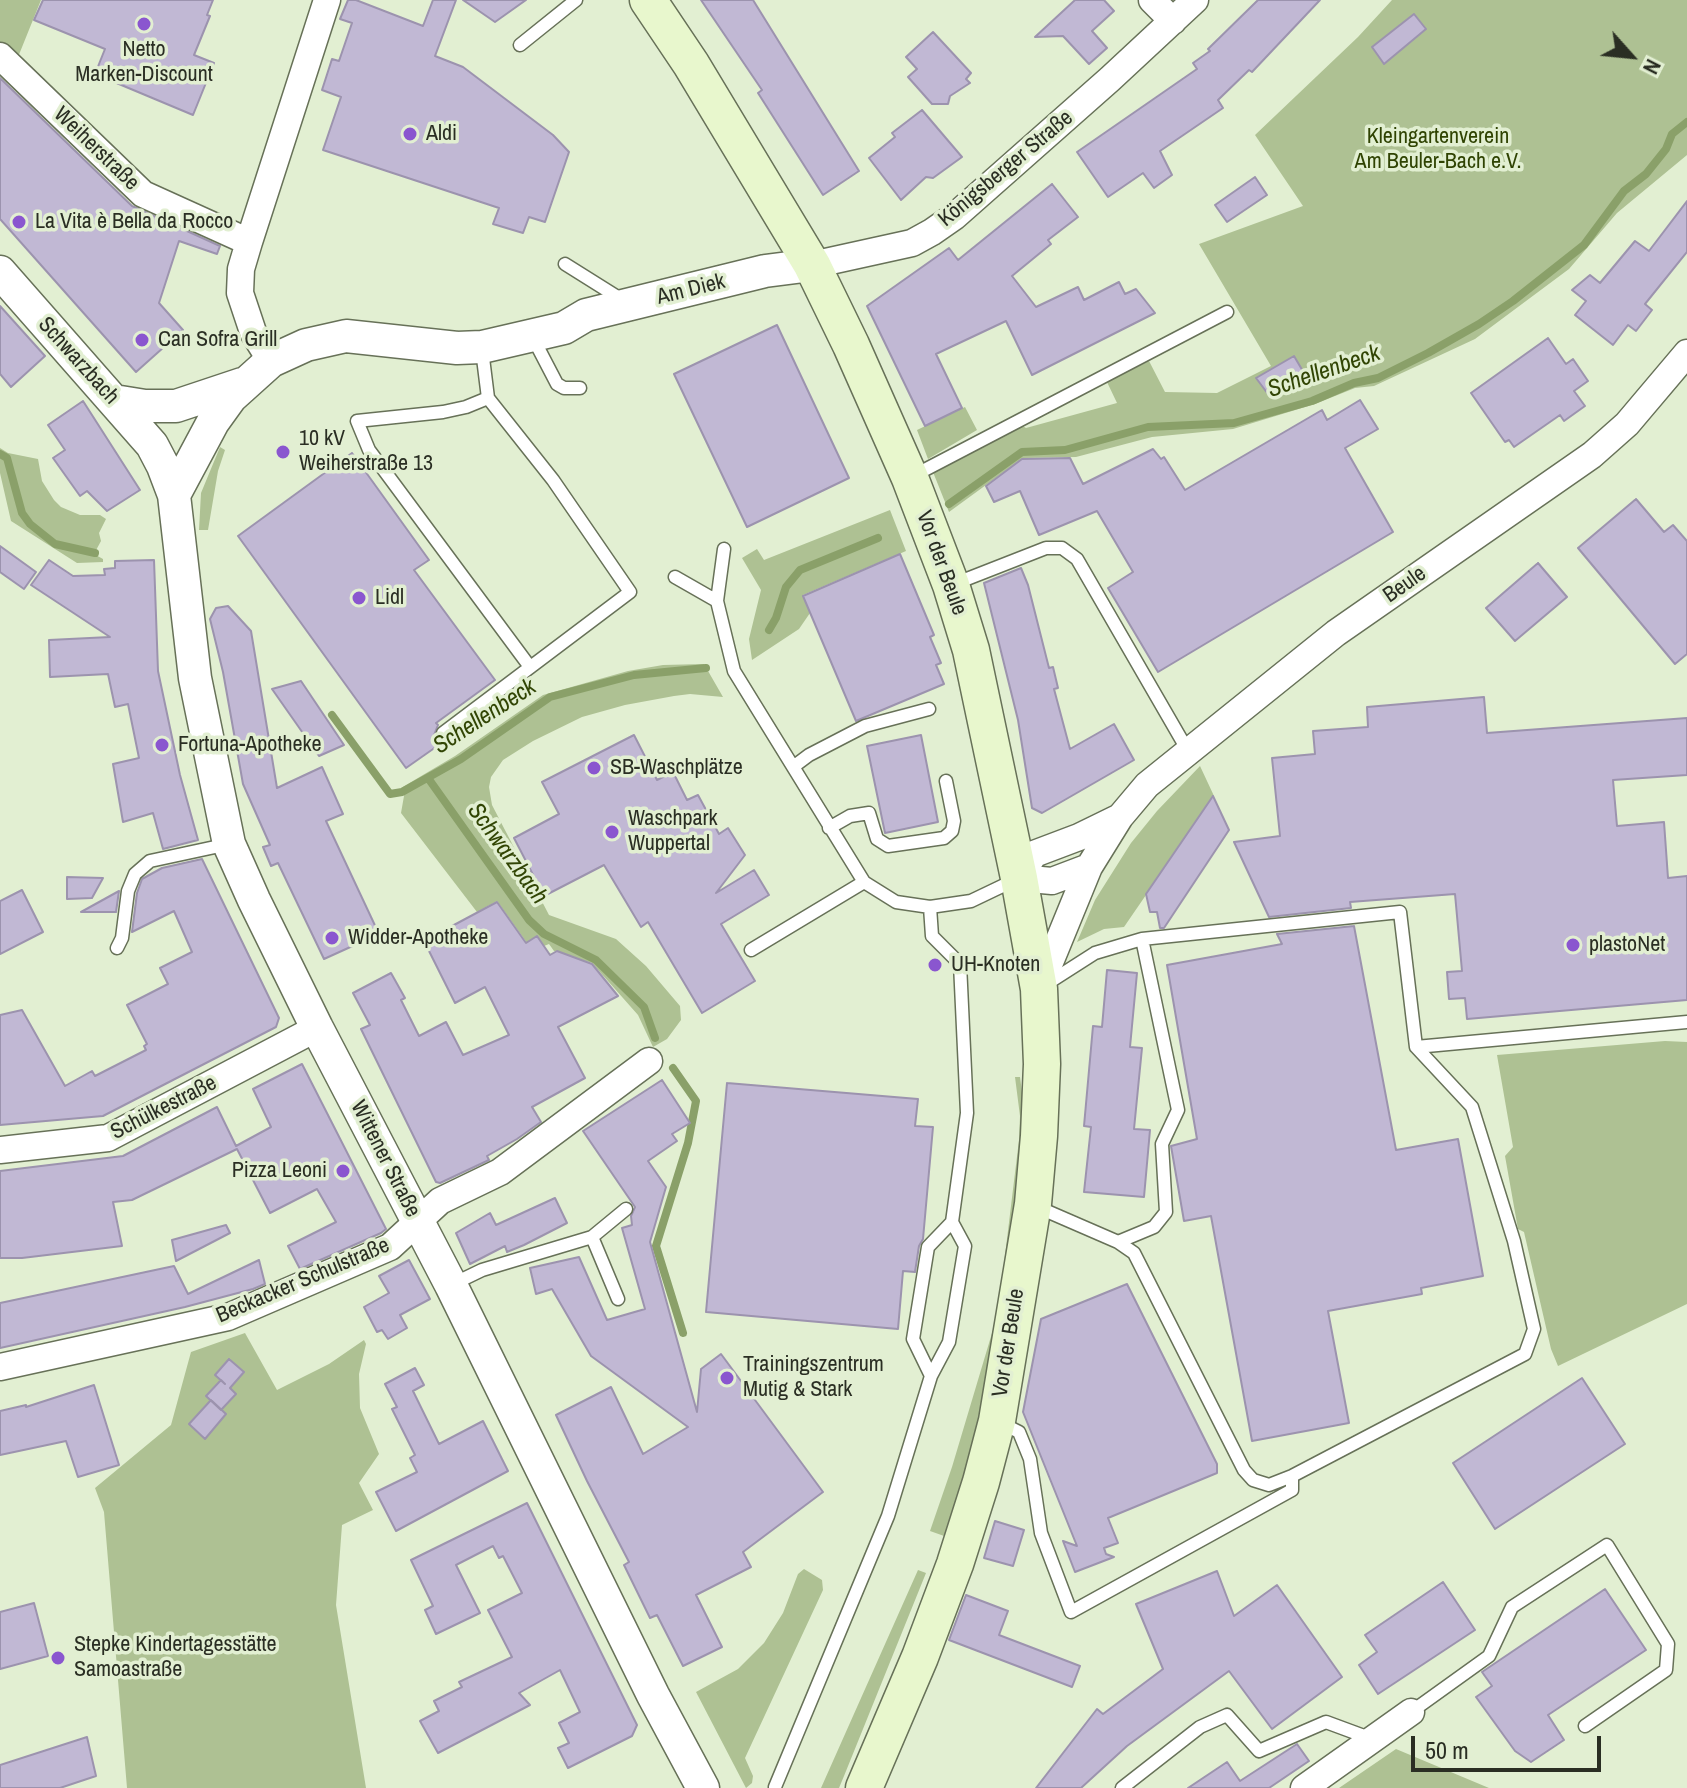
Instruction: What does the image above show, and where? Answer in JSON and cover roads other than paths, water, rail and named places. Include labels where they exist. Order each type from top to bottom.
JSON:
[{"type":"main road","points":[[648,0],[691,64],[812,265]]},
{"type":"main road","name":"Vor der Beule","points":[[812,265],[910,478],[951,585],[979,684],[1019,878],[1039,989],[1042,1064],[1033,1204],[997,1421],[955,1564],[920,1657],[864,1788]]},
{"type":"street","points":[[174,495],[219,411],[244,383],[271,361],[253,332],[240,293],[241,269],[327,0]]},
{"type":"street","points":[[1152,0],[1173,21]]},
{"type":"street","name":"Königsberger Straße","points":[[812,265],[912,243],[932,232],[979,195],[1195,0]]},
{"type":"street","name":"Weiherstraße","points":[[0,56],[143,194],[249,242]]},
{"type":"street","name":"Am Diek","points":[[271,361],[288,351],[320,340],[346,336],[457,348],[482,347],[564,328],[586,315],[765,271],[812,265]]},
{"type":"street","name":"Schwarzbach","points":[[0,272],[152,445],[174,495]]},
{"type":"street","name":"Beule","points":[[1039,989],[1089,867],[1120,817],[1147,785],[1336,633],[1592,455],[1627,424],[1687,353]]},
{"type":"street","points":[[114,401],[145,406],[176,406],[244,383]]},
{"type":"street","name":"Wittener Straße","points":[[174,495],[195,678],[229,844],[317,1028],[451,1285],[653,1695],[703,1788]]},
{"type":"street","name":"Beule","points":[[1019,878],[1034,854],[1120,817]]},
{"type":"street","points":[[1019,878],[1052,881],[1089,867]]},
{"type":"street","name":"Schülkestraße","points":[[0,1150],[108,1138],[317,1028]]},
{"type":"street","name":"Beckacker Schulstraße","points":[[0,1367],[228,1317],[390,1247],[440,1201],[500,1172],[649,1061]]},
{"type":"street","points":[[1304,1788],[1411,1712]]},
{"type":"lane","points":[[520,45],[576,0]]},
{"type":"lane","points":[[565,264],[631,304]]},
{"type":"lane","points":[[910,478],[1227,312]]},
{"type":"lane","points":[[532,336],[557,384],[564,388],[580,388]]},
{"type":"lane","points":[[443,733],[630,592],[553,480],[488,398],[482,347]]},
{"type":"lane","points":[[488,398],[443,412],[357,421],[369,450],[530,667]]},
{"type":"lane","points":[[951,585],[1046,548],[1062,548],[1077,559],[1188,751]]},
{"type":"lane","points":[[724,549],[717,601],[734,671],[864,882],[896,902],[930,907],[971,901],[1019,878]]},
{"type":"lane","points":[[675,577],[717,601]]},
{"type":"lane","points":[[793,767],[809,755],[865,726],[929,709]]},
{"type":"lane","points":[[829,828],[850,816],[869,813],[877,839],[888,846],[944,838],[952,831],[954,821],[946,781]]},
{"type":"lane","points":[[117,948],[122,938],[128,891],[135,874],[150,861],[229,844]]},
{"type":"lane","points":[[751,950],[864,882]]},
{"type":"lane","points":[[930,907],[932,936],[960,964],[967,1113],[952,1222],[928,1247],[913,1339],[931,1376]]},
{"type":"lane","points":[[1033,1204],[1118,1242],[1134,1253],[1244,1470],[1253,1480],[1269,1485],[1292,1476],[1525,1354],[1534,1329],[1514,1241],[1472,1107],[1416,1047],[1400,912],[1142,939],[1095,953],[1039,989]]},
{"type":"lane","points":[[1118,1242],[1154,1227],[1166,1212],[1162,1144],[1178,1110],[1142,939]]},
{"type":"lane","points":[[1416,1047],[1687,1022]]},
{"type":"lane","points":[[451,1285],[482,1270],[592,1237],[626,1209]]},
{"type":"lane","points":[[775,1787],[888,1516],[931,1376],[949,1342],[965,1246],[952,1222]]},
{"type":"lane","points":[[592,1237],[618,1299]]},
{"type":"lane","points":[[997,1421],[1019,1432],[1030,1459],[1041,1533],[1071,1612],[1292,1490],[1292,1476]]},
{"type":"lane","points":[[1411,1712],[1489,1656],[1512,1607],[1607,1545],[1668,1644],[1666,1670],[1585,1726]]},
{"type":"lane","points":[[1122,1788],[1200,1727],[1227,1715],[1259,1751],[1326,1722],[1372,1739]]},
{"type":"waterway","name":"Schellenbeck","points":[[949,504],[1022,452],[1065,450],[1148,427],[1234,423],[1378,378],[1428,353],[1513,301],[1584,245],[1624,191],[1646,174],[1666,149],[1672,134],[1687,122]]},
{"type":"waterway","name":"Schwarzbach","points":[[0,454],[7,458],[22,513],[30,524],[55,544],[95,553]]},
{"type":"waterway","name":"Schellenbeck","points":[[769,630],[786,587],[800,570],[878,538]]},
{"type":"waterway","name":"Schellenbeck","points":[[332,715],[390,794],[402,792],[461,759],[550,697],[634,675],[706,668]]},
{"type":"waterway","name":"Schwarzbach","points":[[428,778],[529,920],[544,934],[596,960],[644,1007],[655,1038]]},
{"type":"waterway","name":"Schwarzbach","points":[[673,1068],[696,1101],[688,1143],[656,1246],[683,1333]]},
{"type":"place","name":"Netto Marken-Discount","points":[[144,24]]},
{"type":"place","name":"Aldi","points":[[410,134]]},
{"type":"place","name":"La Vita è Bella da Rocco","points":[[19,222]]},
{"type":"place","name":"Can Sofra Grill","points":[[142,340]]},
{"type":"place","name":"10 kV Weiherstraße 13","points":[[283,452]]},
{"type":"place","name":"Lidl","points":[[359,598]]},
{"type":"place","name":"Fortuna-Apotheke","points":[[162,745]]},
{"type":"place","name":"SB-Waschplätze","points":[[594,768]]},
{"type":"place","name":"Waschpark Wuppertal","points":[[612,832]]},
{"type":"place","name":"Widder-Apotheke","points":[[332,938]]},
{"type":"place","name":"plastoNet","points":[[1573,945]]},
{"type":"place","name":"UH-Knoten","points":[[935,965]]},
{"type":"place","name":"Pizza Leoni","points":[[343,1171]]},
{"type":"place","name":"Trainingszentrum Mutig & Stark","points":[[727,1378]]},
{"type":"place","name":"Stepke Kindertagesstätte Samoastraße","points":[[58,1658]]},
{"type":"park label","name":"Kleingartenverein Am Beuler-Bach e.V.","points":[[1438,150]]}]
